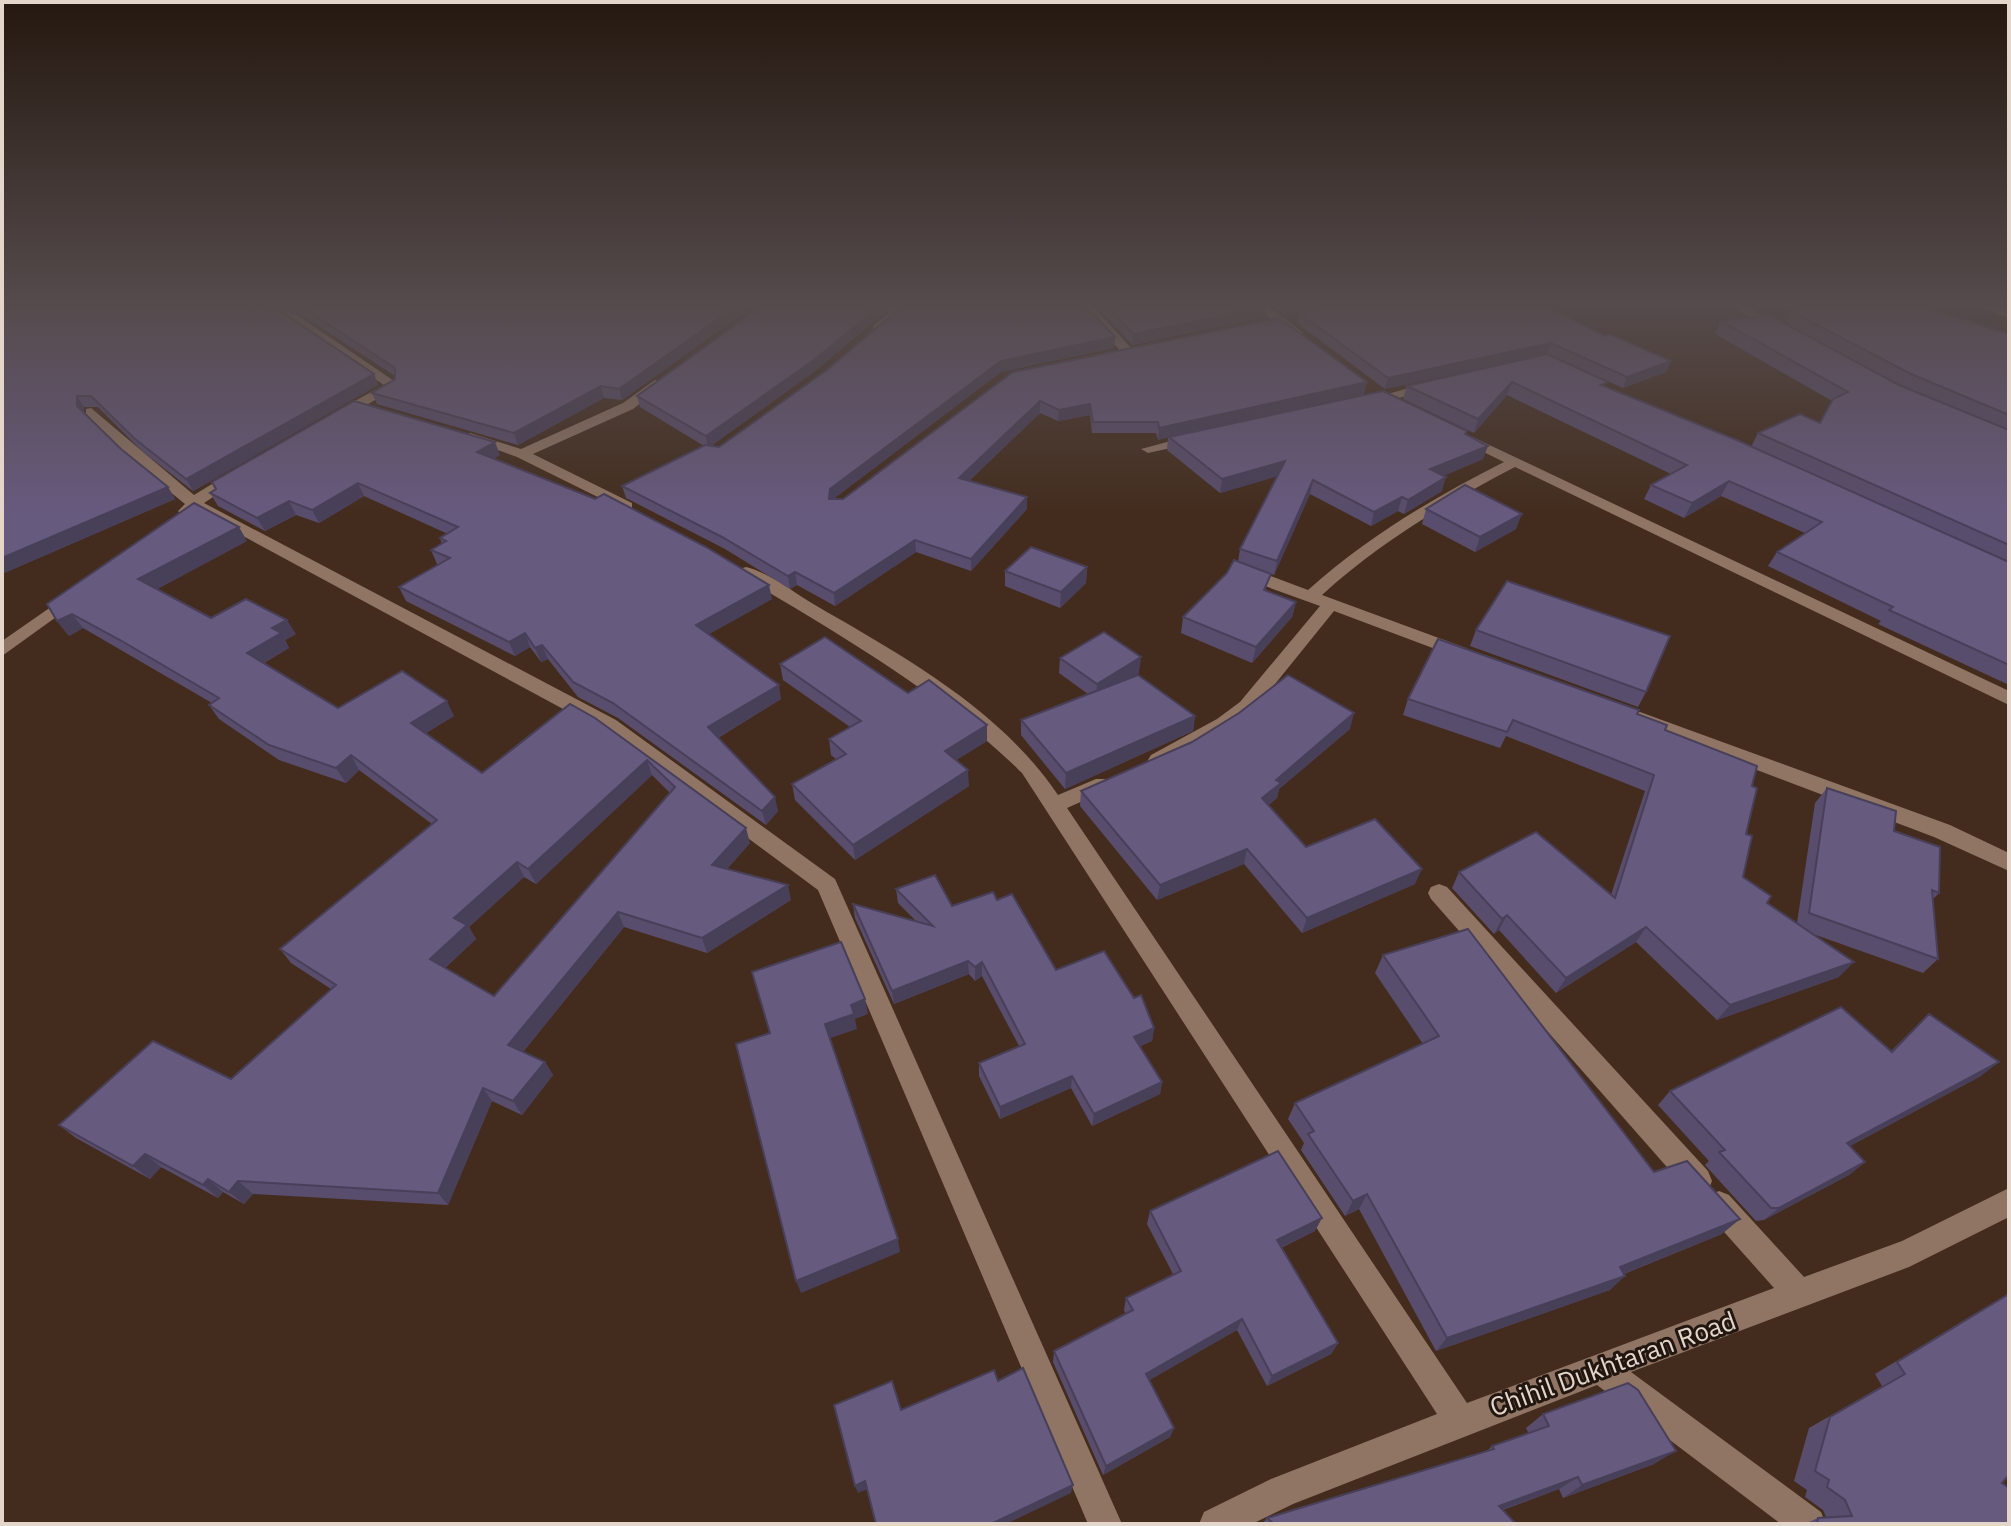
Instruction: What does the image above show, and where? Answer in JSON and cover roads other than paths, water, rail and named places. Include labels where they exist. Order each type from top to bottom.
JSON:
[{"type":"street","points":[[318,427],[393,385],[375,373]]},
{"type":"street","points":[[522,454],[628,406],[667,378]]},
{"type":"street","points":[[1354,405],[1378,394],[1443,383]]},
{"type":"street","points":[[1378,394],[1410,411]]},
{"type":"street","points":[[356,405],[385,413]]},
{"type":"street","points":[[91,412],[135,456],[195,504],[609,725],[827,885],[1105,1524]]},
{"type":"street","points":[[1449,430],[2009,699]]},
{"type":"street","points":[[455,433],[522,454],[652,520]]},
{"type":"street","points":[[1148,449],[1207,436]]},
{"type":"street","points":[[1310,597],[1377,539],[1445,497],[1514,462]]},
{"type":"street","points":[[172,521],[204,494],[255,464]]},
{"type":"street","points":[[730,562],[954,699],[1001,738],[1029,768],[1460,1421]]},
{"type":"street","points":[[1235,569],[1477,658]]},
{"type":"street","points":[[2,650],[79,592]]},
{"type":"street","points":[[1146,766],[1224,724],[1247,706],[1330,605]]},
{"type":"street","points":[[1624,712],[1942,831],[2009,863]]},
{"type":"street","points":[[1055,805],[1120,777]]},
{"type":"street","points":[[1439,893],[1799,1294]]},
{"type":"street","name":"Chihil Dukhtaran Road","points":[[1216,1524],[1283,1491],[1460,1421],[1909,1253],[2009,1202]]},
{"type":"street","points":[[1602,1370],[1809,1524]]}]
